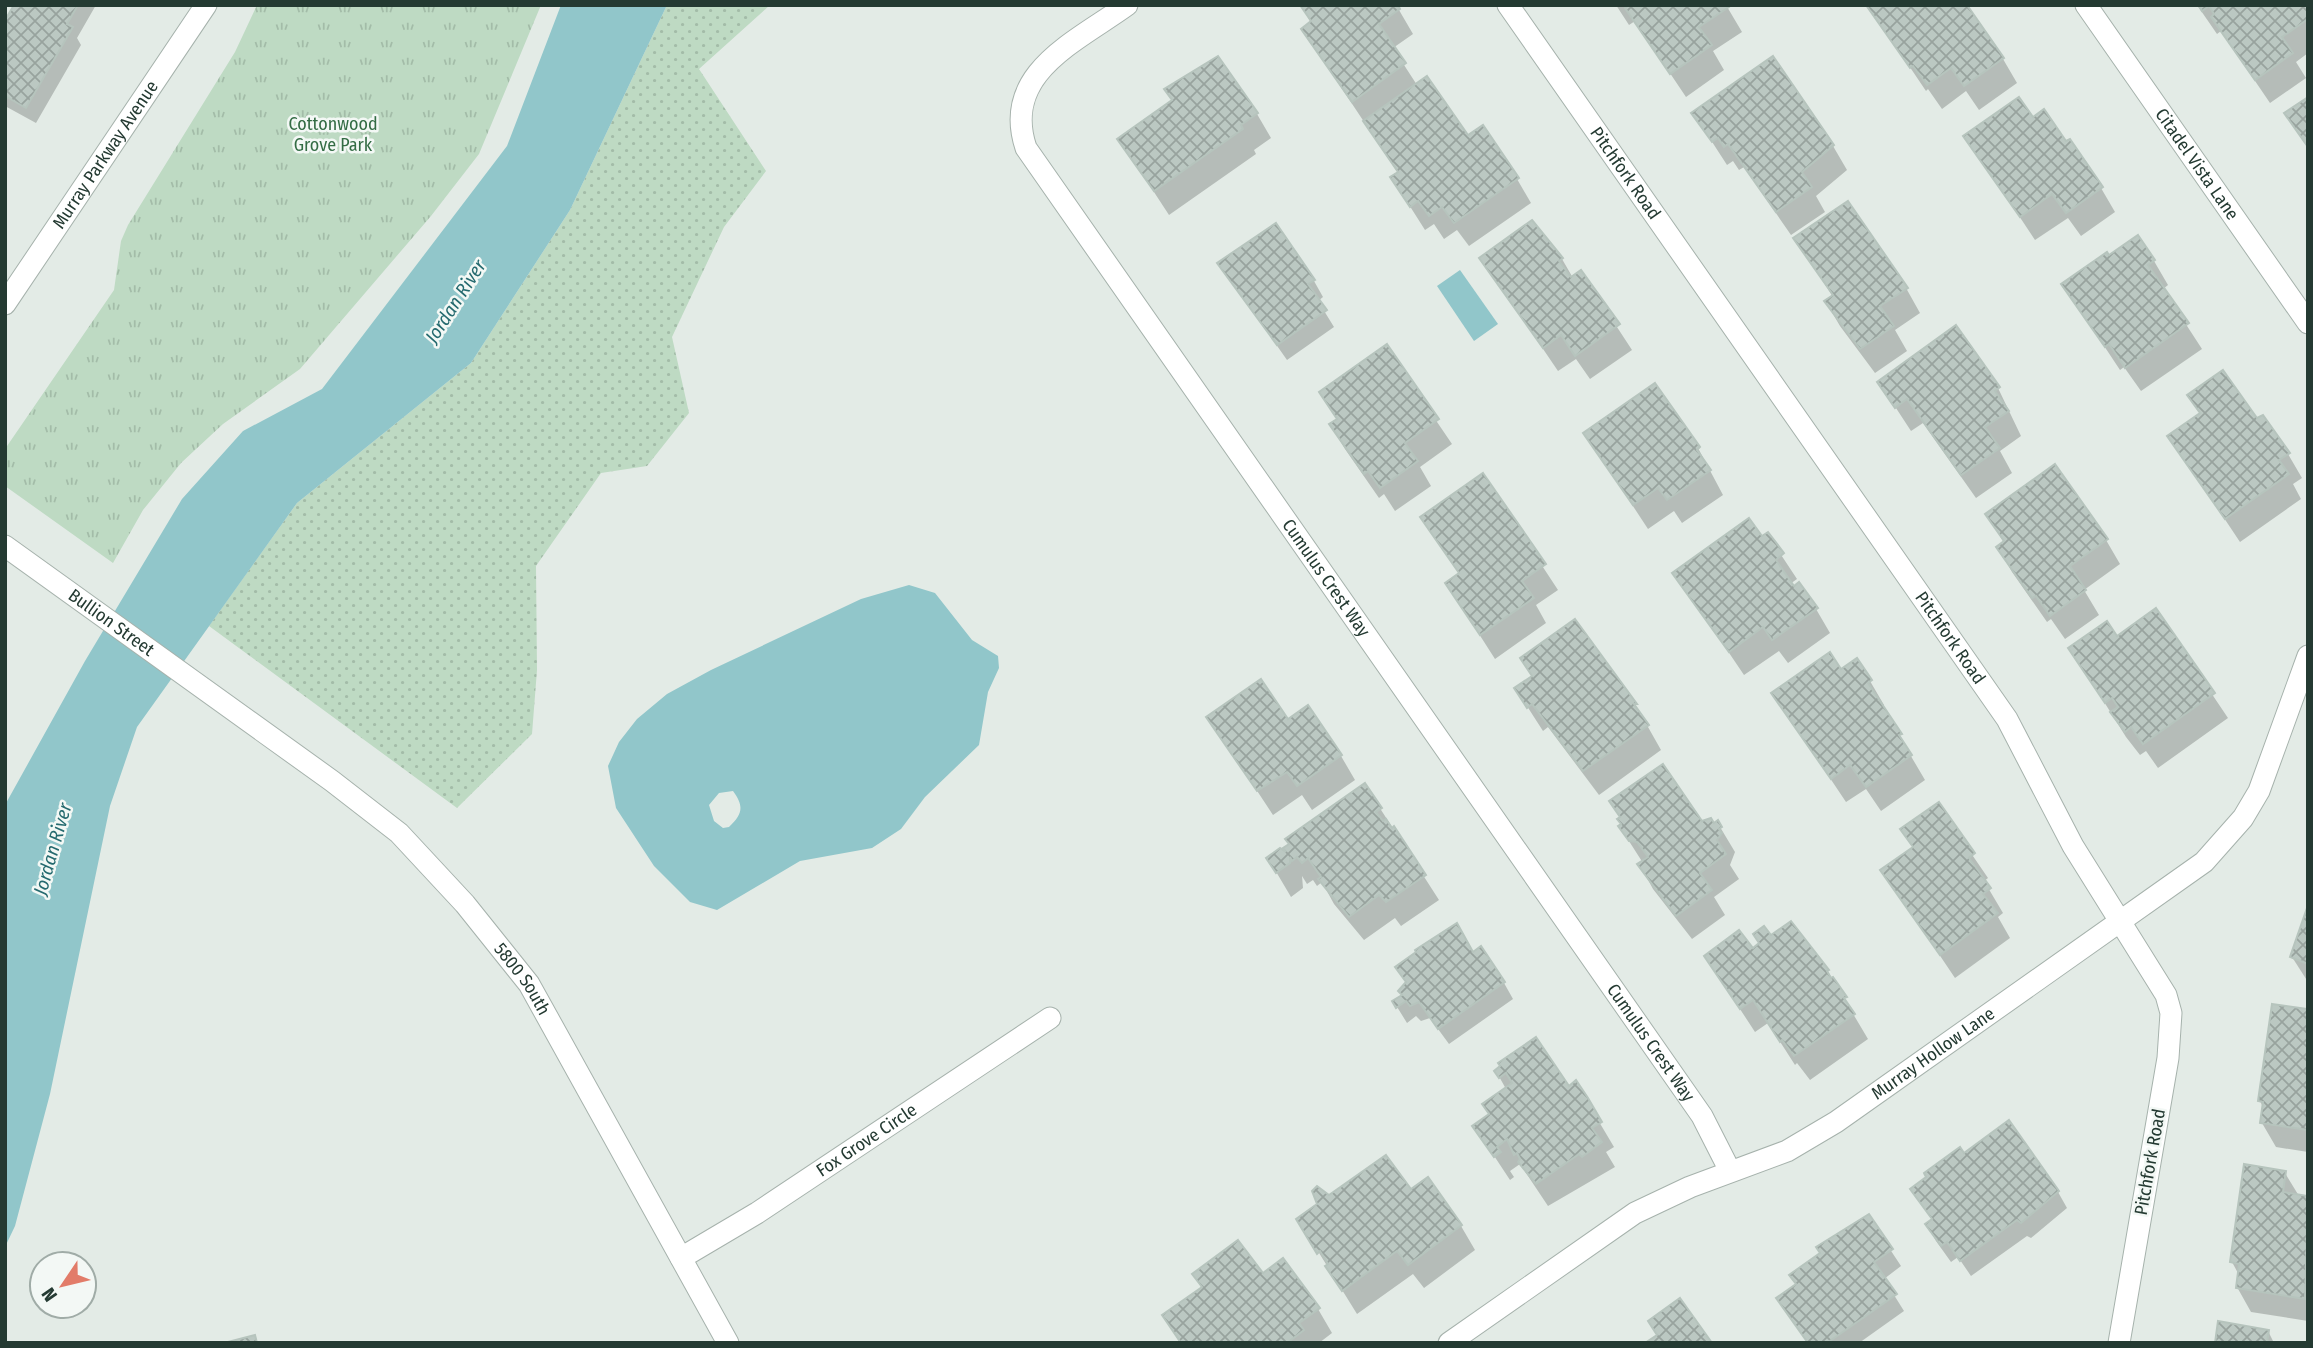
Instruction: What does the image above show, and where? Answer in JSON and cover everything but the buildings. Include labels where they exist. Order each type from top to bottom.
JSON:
[{"type":"street","name":"Murray Parkway Avenue","points":[[5,304],[206,5]]},
{"type":"street","name":"Cumulus Crest Way","points":[[1127,5],[1054,57],[1034,75],[1027,87],[1019,116],[1026,148],[1702,1116],[1730,1171]]},
{"type":"street","name":"Pitchfork Road","points":[[1508,5],[2007,719],[2073,846],[2166,995],[2171,1013],[2171,1036],[2119,1343]]},
{"type":"street","name":"Citadel Vista Lane","points":[[2086,5],[2308,323]]},
{"type":"street","name":"Bullion Street","points":[[5,546],[217,697]]},
{"type":"street","name":"Murray Hollow Lane","points":[[1449,1343],[1635,1213],[1730,1171],[1787,1151],[1836,1122],[2122,923],[2204,862],[2243,818],[2270,763],[2308,656]]},
{"type":"street","name":"5800 South","points":[[217,697],[399,833],[466,904],[529,984],[728,1343]]},
{"type":"street","name":"Fox Grove Circle","points":[[681,1258],[757,1213],[1050,1017]]},
{"type":"green space","name":"Cottonwood Grove Park","points":[[257,5],[541,5],[479,154],[431,216],[300,369],[223,424],[181,463],[143,510],[113,563],[5,486],[5,449],[114,290],[121,241],[128,225],[235,52]]},
{"type":"green space","points":[[667,5],[770,5],[699,69],[766,171],[724,227],[672,337],[689,413],[647,466],[601,473],[536,566],[537,670],[532,734],[457,808],[209,626],[297,503],[471,363],[570,210]]},
{"type":"water","name":"Jordan River","points":[[561,5],[667,5],[570,210],[471,363],[297,503],[137,727],[110,806],[50,1094],[15,1226],[5,1247],[5,805],[85,661],[182,499],[243,431],[322,389],[507,146]]},
{"type":"water","points":[[1460,270],[1498,324],[1474,341],[1437,286]]},
{"type":"water","points":[[909,585],[935,593],[972,640],[998,656],[999,668],[988,692],[979,745],[925,797],[901,829],[872,848],[800,861],[717,910],[690,902],[654,866],[616,808],[608,766],[619,742],[637,719],[667,694],[711,670],[861,599]],"holes":[[[733,791],[737,796],[739,814],[729,827],[723,828],[714,821],[709,805],[719,793]]]}]
